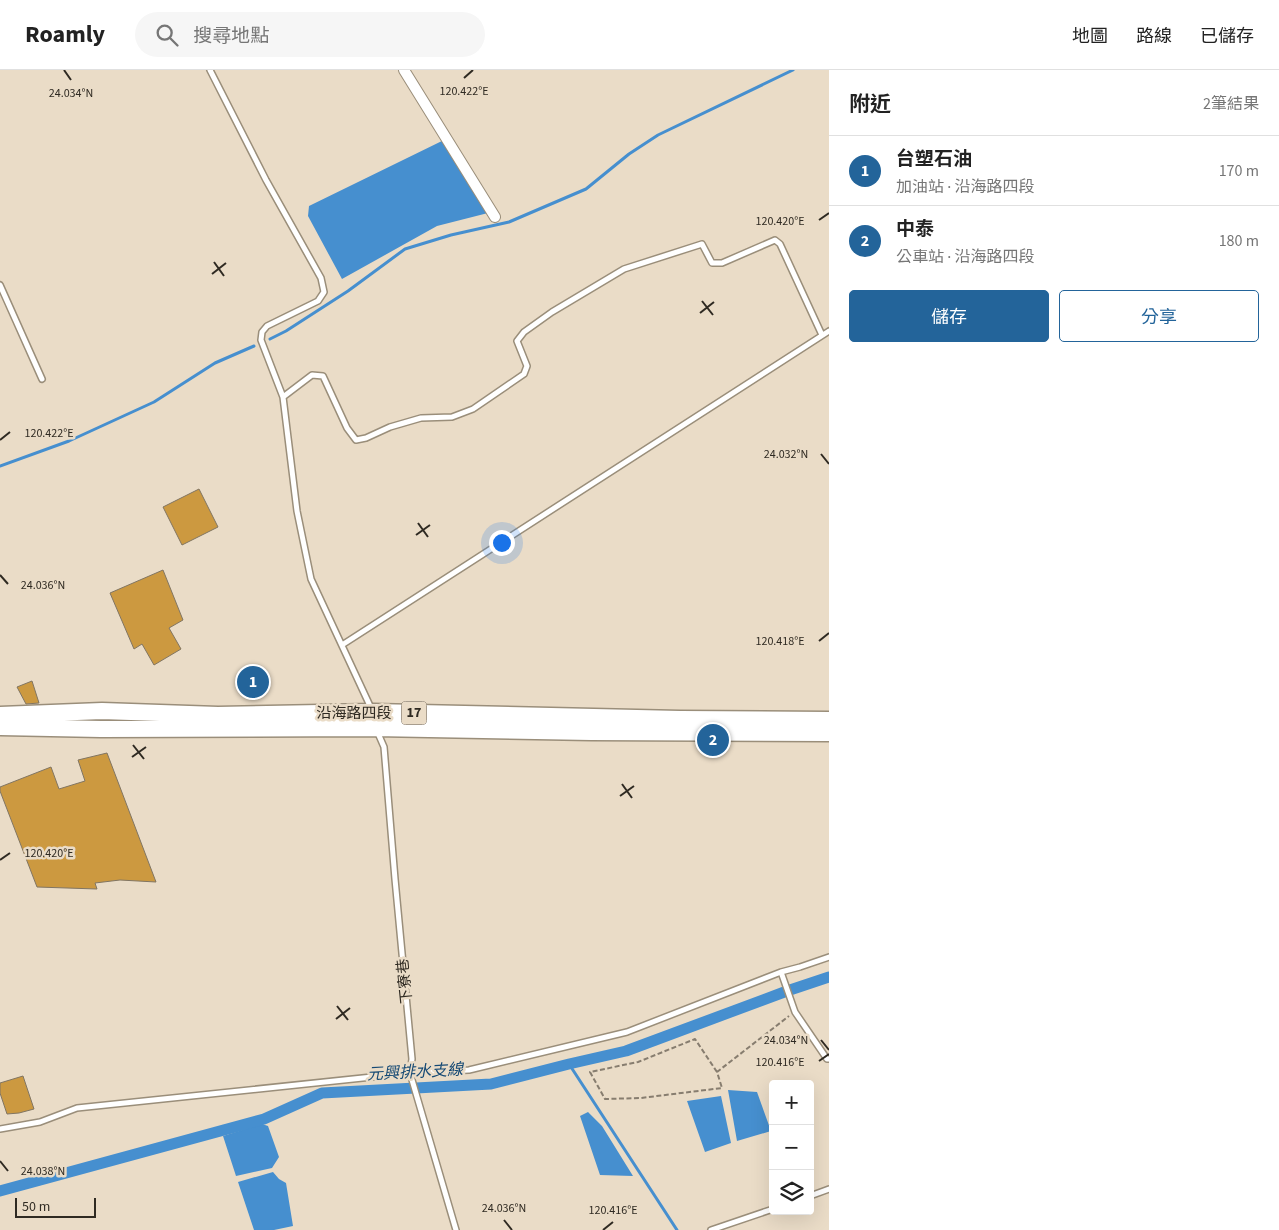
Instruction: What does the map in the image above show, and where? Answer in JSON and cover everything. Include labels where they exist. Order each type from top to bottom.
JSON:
[{"type":"main road","name":"沿海路四段","points":[[0,715],[102,710],[374,720],[712,726],[829,733]]},
{"type":"main road","name":"沿海路四段","points":[[0,727],[130,729],[374,720]]},
{"type":"main road","name":"沿海路四段","points":[[712,726],[829,720]]},
{"type":"street","points":[[404,70],[494,217]]},
{"type":"lane","name":"下寮巷","points":[[210,70],[266,180],[321,278],[324,292],[318,301],[266,326],[262,332],[261,340],[283,397],[297,511],[311,579],[342,645],[384,747],[412,1059],[410,1073],[456,1230]]},
{"type":"lane","points":[[283,397],[312,375],[323,376],[347,428],[356,440],[420,418],[452,417],[473,409],[524,374],[527,366],[517,341],[524,332],[552,312],[624,269],[702,244],[712,264],[722,263],[775,240],[780,244],[822,336]]},
{"type":"lane","points":[[0,285],[42,379]]},
{"type":"lane","points":[[342,645],[829,331]]},
{"type":"lane","points":[[0,1129],[40,1122],[77,1108],[410,1073],[470,1070],[627,1032],[781,972],[829,957]]},
{"type":"lane","points":[[781,972],[795,1012],[827,1059],[829,1059]]},
{"type":"lane","points":[[814,1195],[829,1189]]},
{"type":"lane","points":[[711,1230],[769,1210]]},
{"type":"path","points":[[717,1072],[795,1012]]},
{"type":"path","points":[[696,1039],[717,1072],[722,1088],[641,1098],[605,1100],[590,1072],[638,1062],[696,1039]]},
{"type":"water","points":[[446,139],[488,213],[437,226],[342,279],[308,216],[309,206]]},
{"type":"water","points":[[728,1090],[757,1092],[769,1125],[769,1132],[737,1141]]},
{"type":"water","points":[[721,1096],[731,1143],[705,1152],[687,1101]]},
{"type":"water","points":[[588,1112],[602,1126],[633,1176],[600,1175],[580,1116]]},
{"type":"water","points":[[262,1124],[268,1126],[279,1157],[272,1168],[236,1176],[223,1136]]},
{"type":"water","points":[[273,1172],[286,1183],[293,1226],[274,1230],[254,1230],[238,1182]]},
{"type":"building","points":[[199,489],[218,527],[182,545],[163,507]]},
{"type":"building","points":[[163,570],[183,620],[169,628],[181,649],[154,665],[142,644],[134,649],[110,593]]},
{"type":"building","points":[[32,681],[39,703],[26,704],[17,687]]},
{"type":"building","points":[[107,753],[156,882],[120,880],[95,883],[97,889],[37,887],[0,787],[51,767],[59,789],[85,781],[78,760]]},
{"type":"building","points":[[23,1076],[34,1109],[7,1114],[0,1093],[0,1083]]},
{"type":"waterway","points":[[270,339],[286,331],[348,291],[405,249],[451,235],[509,222],[586,189],[629,154],[658,135],[793,70]]},
{"type":"waterway","points":[[0,466],[69,441],[154,402],[215,363],[254,346]]},
{"type":"waterway","name":"元興排水支線","points":[[0,1191],[264,1119],[322,1093],[491,1084],[626,1051],[829,977]]},
{"type":"waterway","points":[[569,1064],[677,1230]]},
{"type":"place","name":"台塑石油","points":[[253,682]]},
{"type":"place","name":"中泰","points":[[713,740]]}]
